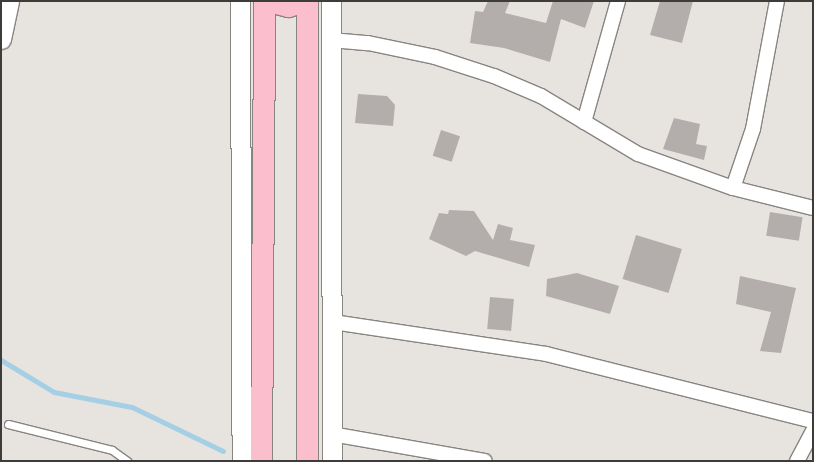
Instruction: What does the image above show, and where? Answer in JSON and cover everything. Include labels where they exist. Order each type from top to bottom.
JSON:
[{"type":"main road","points":[[261,461],[264,1]]},
{"type":"main road","points":[[270,1],[288,6],[307,1],[307,461]]},
{"type":"street","points":[[1,39],[9,1]]},
{"type":"street","points":[[240,1],[242,461]]},
{"type":"street","points":[[331,1],[332,461]]},
{"type":"street","points":[[584,122],[618,1]]},
{"type":"street","points":[[733,188],[753,129],[777,1]]},
{"type":"street","points":[[331,40],[368,43],[435,57],[533,93],[638,154],[733,188],[813,208]]},
{"type":"street","points":[[333,322],[546,354],[813,421]]},
{"type":"street","points":[[797,461],[813,431]]},
{"type":"street","points":[[332,434],[485,461]]},
{"type":"lane","points":[[8,424],[112,450],[127,461]]},
{"type":"building","points":[[488,1],[510,1],[505,13],[546,23],[553,1],[594,1],[585,28],[561,19],[550,62],[504,48],[470,43],[475,11],[483,12]]},
{"type":"building","points":[[660,1],[693,1],[682,43],[650,35]]},
{"type":"building","points":[[358,94],[387,96],[395,105],[393,126],[355,123]]},
{"type":"building","points":[[674,118],[700,124],[696,144],[707,146],[704,160],[663,149]]},
{"type":"building","points":[[441,130],[460,136],[452,162],[433,156]]},
{"type":"building","points":[[449,210],[474,211],[493,240],[498,224],[513,228],[510,240],[535,245],[529,267],[475,251],[466,256],[429,239],[439,213],[448,214]]},
{"type":"building","points":[[770,212],[803,217],[799,241],[766,236]]},
{"type":"building","points":[[636,235],[682,249],[668,293],[623,279]]},
{"type":"building","points":[[577,273],[619,286],[610,314],[546,296],[547,279]]},
{"type":"building","points":[[740,276],[796,288],[781,353],[760,351],[771,312],[736,304]]},
{"type":"building","points":[[490,297],[514,299],[511,331],[487,329]]},
{"type":"waterway","points":[[1,360],[54,392],[132,407],[223,451]]}]
